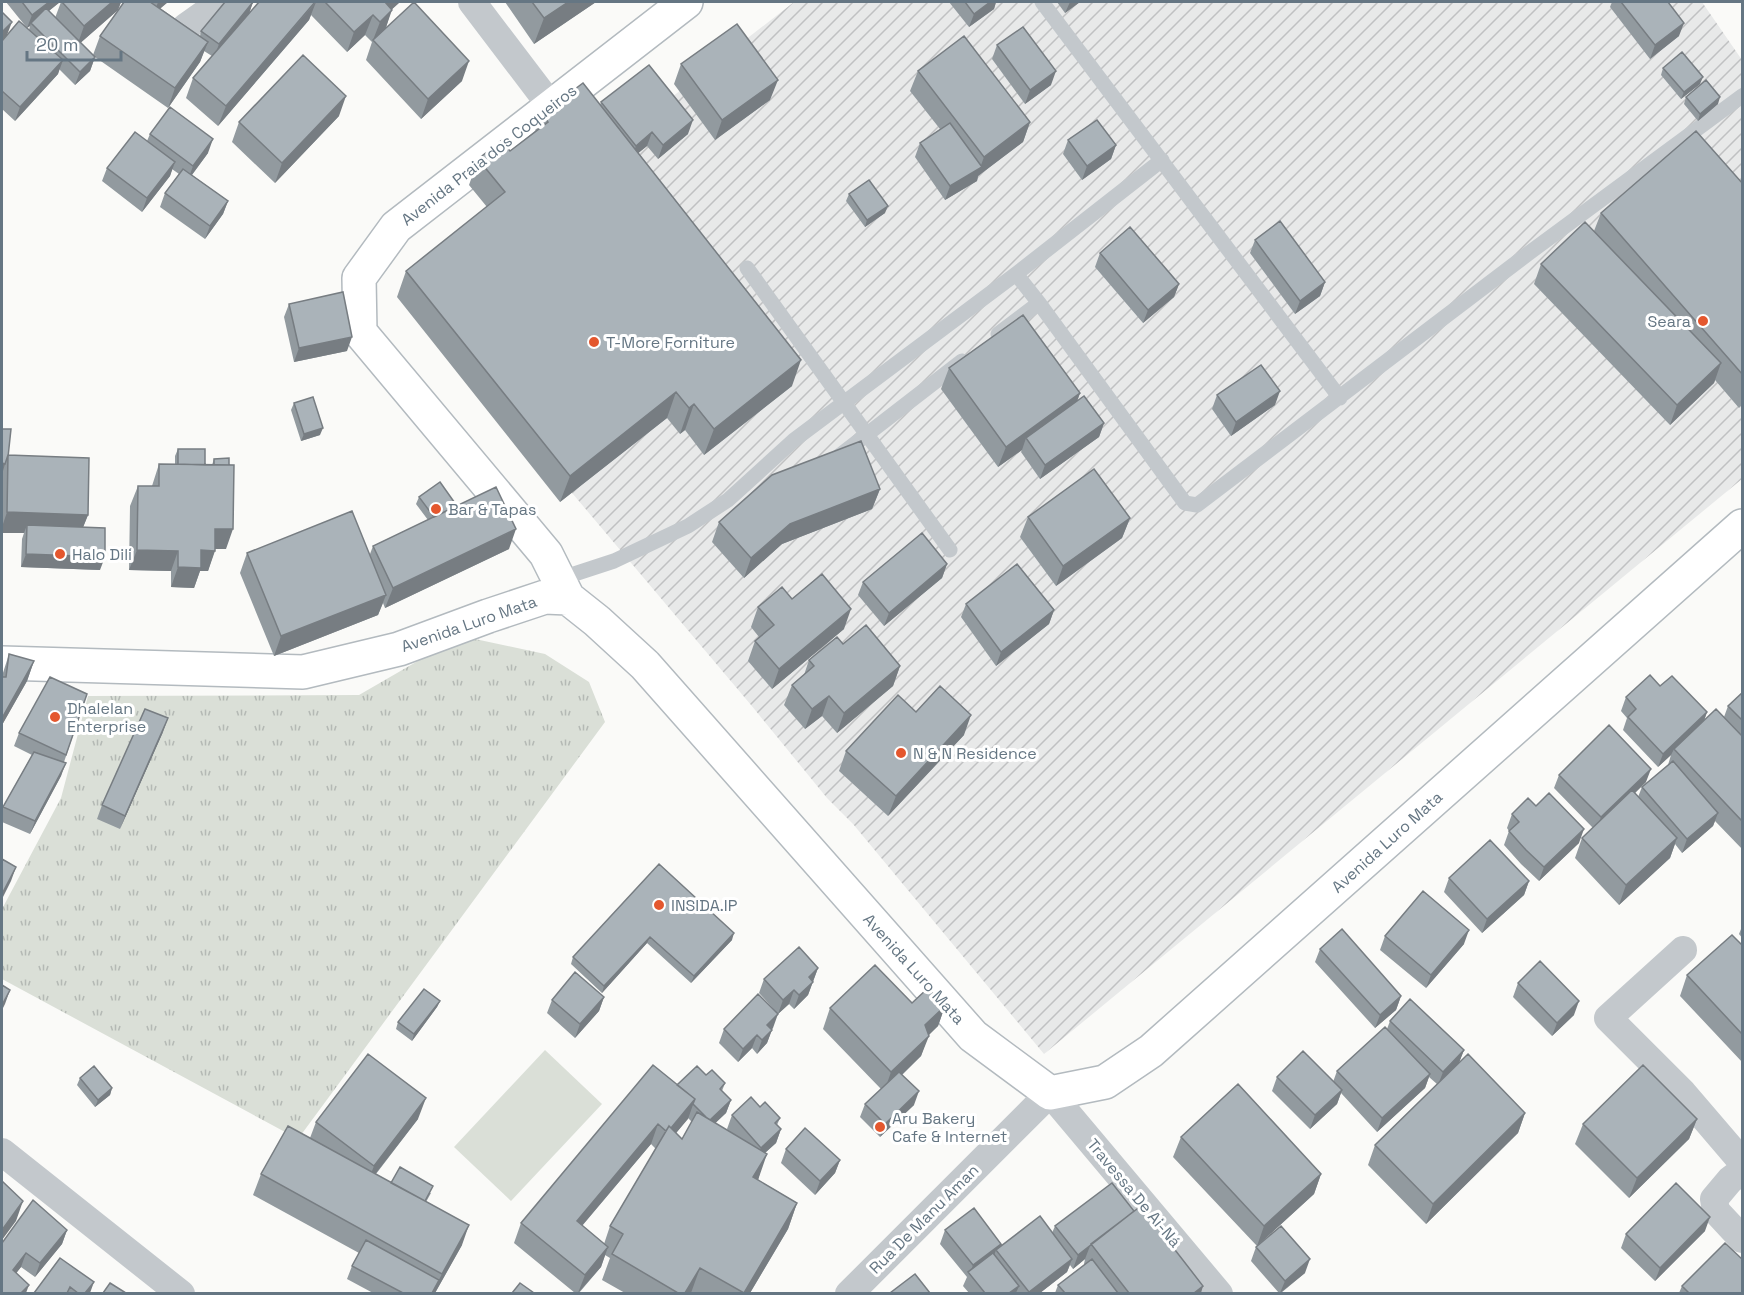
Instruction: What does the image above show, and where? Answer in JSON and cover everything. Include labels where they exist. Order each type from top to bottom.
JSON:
[{"type":"main road","name":"Avenida Praia dos Coqueiros","points":[[564,588],[546,554],[360,332],[359,278],[396,227],[686,2]]},
{"type":"main road","name":"Avenida Luro Mata","points":[[2,663],[303,672],[399,649],[545,597],[564,588],[645,665],[973,1036],[1050,1093],[1105,1082],[1151,1051],[1743,526]]},
{"type":"street","points":[[186,27],[221,2]]},
{"type":"street","points":[[472,2],[552,106]]},
{"type":"street","points":[[1683,950],[1608,1017],[1683,1093],[1743,1161]]},
{"type":"street","name":"Rua De Manu Aman","points":[[849,1293],[1050,1093]]},
{"type":"street","name":"Travessa De Ai-Ná","points":[[1050,1093],[1218,1293]]},
{"type":"street","points":[[2,1152],[181,1293]]},
{"type":"street","points":[[1743,1171],[1730,1180],[1714,1199],[1716,1211],[1743,1239]]},
{"type":"lane","points":[[1042,2],[1340,398]]},
{"type":"lane","points":[[1016,274],[1185,503],[1197,505],[1529,253],[1743,96]]},
{"type":"lane","points":[[564,588],[688,526],[728,500],[794,440],[1016,274],[1162,160]]},
{"type":"lane","points":[[747,268],[951,550]]},
{"type":"lane","points":[[824,467],[1039,303]]},
{"type":"lane","points":[[728,500],[760,489]]},
{"type":"shaded area","points":[[794,2],[1702,2],[1742,60],[1742,479],[1044,1054],[853,824],[827,798],[410,301]]},
{"type":"green space","points":[[461,636],[545,654],[589,682],[605,722],[298,1139],[2,979],[2,909],[61,798],[88,696],[359,695]]},
{"type":"green space","points":[[545,1050],[602,1104],[511,1201],[454,1147]]},
{"type":"building","points":[[22,2],[49,2],[32,15]]},
{"type":"building","points":[[62,2],[112,2],[84,26]]},
{"type":"building","points":[[124,2],[150,2],[208,42],[175,88],[100,36]]},
{"type":"building","points":[[225,2],[253,2],[219,44],[201,31]]},
{"type":"building","points":[[259,2],[315,2],[226,106],[193,78]]},
{"type":"building","points":[[325,2],[385,2],[392,10],[380,22],[373,15],[354,32]]},
{"type":"building","points":[[414,2],[469,61],[428,99],[373,40]]},
{"type":"building","points":[[532,2],[568,2],[544,18]]},
{"type":"building","points":[[965,2],[990,2],[974,14]]},
{"type":"building","points":[[1621,2],[1668,2],[1684,23],[1655,45]]},
{"type":"building","points":[[46,8],[95,57],[80,72],[31,23]]},
{"type":"building","points":[[2,12],[12,22],[2,32]]},
{"type":"building","points":[[19,21],[63,60],[20,107],[2,91],[2,41]]},
{"type":"building","points":[[737,24],[778,80],[722,120],[681,64]]},
{"type":"building","points":[[1023,27],[1056,71],[1030,90],[997,45]]},
{"type":"building","points":[[964,36],[1030,122],[984,157],[918,71]]},
{"type":"building","points":[[1682,52],[1703,77],[1684,92],[1663,68]]},
{"type":"building","points":[[303,55],[346,96],[282,163],[239,122]]},
{"type":"building","points":[[649,65],[693,120],[663,145],[652,132],[636,146],[601,102]]},
{"type":"building","points":[[1706,80],[1720,97],[1700,114],[1686,97]]},
{"type":"building","name":"T-More Forniture","points":[[583,83],[801,360],[714,429],[694,404],[689,408],[676,392],[570,476],[406,271],[505,192],[478,159],[502,140],[510,151],[548,122],[542,114]]},
{"type":"building","points":[[170,107],[213,139],[193,166],[150,134]]},
{"type":"building","points":[[1097,120],[1116,145],[1087,166],[1068,140]]},
{"type":"building","points":[[950,123],[982,167],[950,186],[920,143]]},
{"type":"building","name":"Seara","points":[[1696,131],[1743,184],[1743,375],[1601,213]]},
{"type":"building","points":[[135,132],[175,162],[147,198],[107,168]]},
{"type":"building","points":[[183,169],[228,201],[210,226],[165,193]]},
{"type":"building","points":[[869,180],[888,206],[867,220],[849,194]]},
{"type":"building","points":[[1280,221],[1325,282],[1300,301],[1255,240]]},
{"type":"building","points":[[1585,222],[1721,363],[1677,405],[1541,264]]},
{"type":"building","points":[[1130,227],[1179,284],[1148,310],[1100,253]]},
{"type":"building","points":[[343,292],[352,337],[299,348],[289,304]]},
{"type":"building","points":[[1023,315],[1080,393],[1006,447],[949,368]]},
{"type":"building","points":[[1261,365],[1280,391],[1236,422],[1217,395]]},
{"type":"building","points":[[1084,396],[1104,423],[1045,465],[1026,438]]},
{"type":"building","points":[[313,397],[323,428],[304,434],[294,403]]},
{"type":"building","points":[[2,429],[11,429],[5,464],[2,463]]},
{"type":"building","points":[[861,441],[880,489],[790,524],[751,558],[719,522],[772,475]]},
{"type":"building","points":[[178,449],[205,449],[205,465],[178,464]]},
{"type":"building","points":[[8,455],[89,458],[88,515],[7,512]]},
{"type":"building","points":[[229,458],[229,465],[214,465],[214,459]]},
{"type":"building","points":[[159,464],[234,465],[233,529],[215,529],[215,551],[201,550],[201,568],[178,567],[178,551],[137,550],[138,486],[159,486]]},
{"type":"building","points":[[1094,469],[1130,518],[1063,566],[1028,517]]},
{"type":"building","points":[[440,482],[457,506],[434,517],[419,497]]},
{"type":"building","points":[[496,487],[516,529],[393,588],[373,546]]},
{"type":"building","points":[[352,511],[386,595],[281,636],[247,553]]},
{"type":"building","points":[[27,525],[105,528],[105,557],[26,554]]},
{"type":"building","points":[[922,533],[947,564],[889,613],[863,582]]},
{"type":"building","points":[[1017,564],[1054,610],[1001,652],[966,604]]},
{"type":"building","points":[[822,574],[851,609],[779,669],[755,641],[774,625],[758,607],[782,587],[792,599]]},
{"type":"building","points":[[866,625],[900,666],[844,713],[829,696],[812,709],[792,685],[814,666],[809,660],[837,637],[843,644]]},
{"type":"building","points":[[9,654],[34,661],[2,718],[2,677],[6,677]]},
{"type":"building","points":[[1650,675],[1660,686],[1672,676],[1707,712],[1663,754],[1628,717],[1636,709],[1626,697]]},
{"type":"building","points":[[50,677],[87,694],[66,755],[19,733]]},
{"type":"building","name":"N & N Residence","points":[[940,686],[971,715],[896,796],[846,751],[898,695],[916,712]]},
{"type":"building","points":[[1743,692],[1743,721],[1728,706]]},
{"type":"building","points":[[145,709],[168,718],[125,816],[102,805]]},
{"type":"building","points":[[1716,709],[1743,737],[1743,822],[1674,749]]},
{"type":"building","points":[[1609,725],[1651,769],[1601,817],[1559,775]]},
{"type":"building","points":[[34,752],[66,763],[35,821],[3,807]]},
{"type":"building","points":[[1673,761],[1718,813],[1687,839],[1642,787]]},
{"type":"building","points":[[1632,790],[1677,838],[1626,885],[1582,838]]},
{"type":"building","points":[[1549,793],[1584,829],[1544,867],[1509,831],[1519,822],[1512,814],[1528,798],[1536,806]]},
{"type":"building","points":[[1490,840],[1529,881],[1487,919],[1449,878]]},
{"type":"building","points":[[2,859],[16,867],[3,892],[2,891]]},
{"type":"building","name":"INSIDA.IP","points":[[659,864],[734,933],[694,976],[650,937],[604,986],[573,957]]},
{"type":"building","points":[[1423,891],[1469,930],[1431,975],[1385,936]]},
{"type":"building","points":[[1342,929],[1401,996],[1380,1015],[1320,949]]},
{"type":"building","points":[[1732,935],[1743,946],[1743,1035],[1687,975]]},
{"type":"building","points":[[799,947],[818,968],[809,977],[813,982],[799,995],[794,990],[783,1000],[764,979]]},
{"type":"building","points":[[1540,961],[1579,1001],[1557,1023],[1518,983]]},
{"type":"building","points":[[875,965],[912,1003],[928,988],[945,1006],[925,1025],[929,1036],[891,1072],[830,1008]]},
{"type":"building","points":[[575,972],[604,997],[580,1024],[552,1000]]},
{"type":"building","points":[[2,985],[10,990],[2,1005]]},
{"type":"building","points":[[424,989],[440,1001],[414,1034],[398,1022]]},
{"type":"building","points":[[758,994],[778,1014],[767,1025],[772,1030],[762,1040],[757,1035],[743,1049],[724,1029]]},
{"type":"building","points":[[1410,999],[1464,1050],[1443,1072],[1390,1021]]},
{"type":"building","points":[[1385,1027],[1430,1074],[1382,1118],[1337,1071]]},
{"type":"building","points":[[1303,1051],[1342,1090],[1315,1115],[1277,1077]]},
{"type":"building","points":[[368,1054],[426,1098],[374,1166],[316,1122]]},
{"type":"building","points":[[1468,1054],[1525,1113],[1433,1204],[1375,1145]]},
{"type":"building","points":[[653,1065],[695,1099],[671,1128],[669,1126],[666,1131],[658,1124],[577,1221],[608,1247],[585,1275],[521,1223]]},
{"type":"building","points":[[1643,1065],[1697,1119],[1637,1178],[1583,1124]]},
{"type":"building","points":[[94,1066],[112,1088],[98,1100],[80,1078]]},
{"type":"building","points":[[697,1066],[706,1075],[712,1070],[725,1083],[720,1089],[731,1100],[710,1120],[693,1104],[695,1099],[677,1085]]},
{"type":"building","points":[[899,1072],[919,1091],[885,1124],[865,1104]]},
{"type":"building","points":[[1238,1084],[1321,1174],[1264,1226],[1181,1137]]},
{"type":"building","points":[[751,1097],[760,1107],[765,1102],[780,1118],[775,1123],[781,1129],[761,1148],[732,1115]]},
{"type":"building","points":[[697,1112],[767,1154],[753,1177],[797,1203],[744,1293],[700,1268],[685,1293],[678,1293],[612,1254],[623,1234],[610,1226],[669,1126],[682,1139]]},
{"type":"building","points":[[288,1126],[469,1225],[442,1274],[261,1174]]},
{"type":"building","points":[[805,1128],[840,1160],[820,1181],[786,1149]]},
{"type":"building","points":[[400,1167],[433,1186],[425,1201],[391,1183]]},
{"type":"building","points":[[2,1181],[23,1201],[2,1230]]},
{"type":"building","points":[[1112,1183],[1134,1211],[1078,1255],[1055,1226]]},
{"type":"building","points":[[1676,1183],[1710,1217],[1660,1268],[1626,1234]]},
{"type":"building","points":[[33,1200],[67,1230],[40,1263],[26,1253],[13,1270],[29,1285],[21,1293],[2,1293],[2,1243]]},
{"type":"building","points":[[1141,1206],[1203,1286],[1194,1293],[1129,1293],[1091,1244]]},
{"type":"building","points":[[974,1208],[1001,1244],[973,1265],[945,1230]]},
{"type":"building","points":[[1040,1216],[1072,1259],[1029,1292],[996,1250]]},
{"type":"building","points":[[1281,1226],[1310,1259],[1285,1281],[1256,1247]]},
{"type":"building","points":[[366,1240],[439,1280],[432,1293],[403,1293],[352,1266]]},
{"type":"building","points":[[1725,1243],[1743,1260],[1743,1293],[1689,1293],[1682,1286]]},
{"type":"building","points":[[993,1253],[1019,1286],[1009,1293],[985,1293],[968,1272]]},
{"type":"building","points":[[60,1258],[94,1282],[85,1293],[78,1293],[70,1287],[67,1293],[34,1293]]},
{"type":"building","points":[[1092,1259],[1118,1293],[1065,1293],[1058,1285]]},
{"type":"building","points":[[915,1274],[930,1293],[890,1293]]},
{"type":"building","points":[[110,1283],[126,1293],[103,1293]]},
{"type":"building","points":[[520,1283],[534,1293],[512,1293]]},
{"type":"place","name":"Seara","points":[[1703,321]]},
{"type":"place","name":"T-More Forniture","points":[[594,342]]},
{"type":"place","name":"Bar & Tapas","points":[[436,509]]},
{"type":"place","name":"Halo Dili","points":[[60,554]]},
{"type":"place","name":"Dhalelan Enterprise","points":[[55,717]]},
{"type":"place","name":"N & N Residence","points":[[901,753]]},
{"type":"place","name":"INSIDA.IP","points":[[659,905]]},
{"type":"place","name":"Aru Bakery Cafe & Internet","points":[[880,1127]]}]
